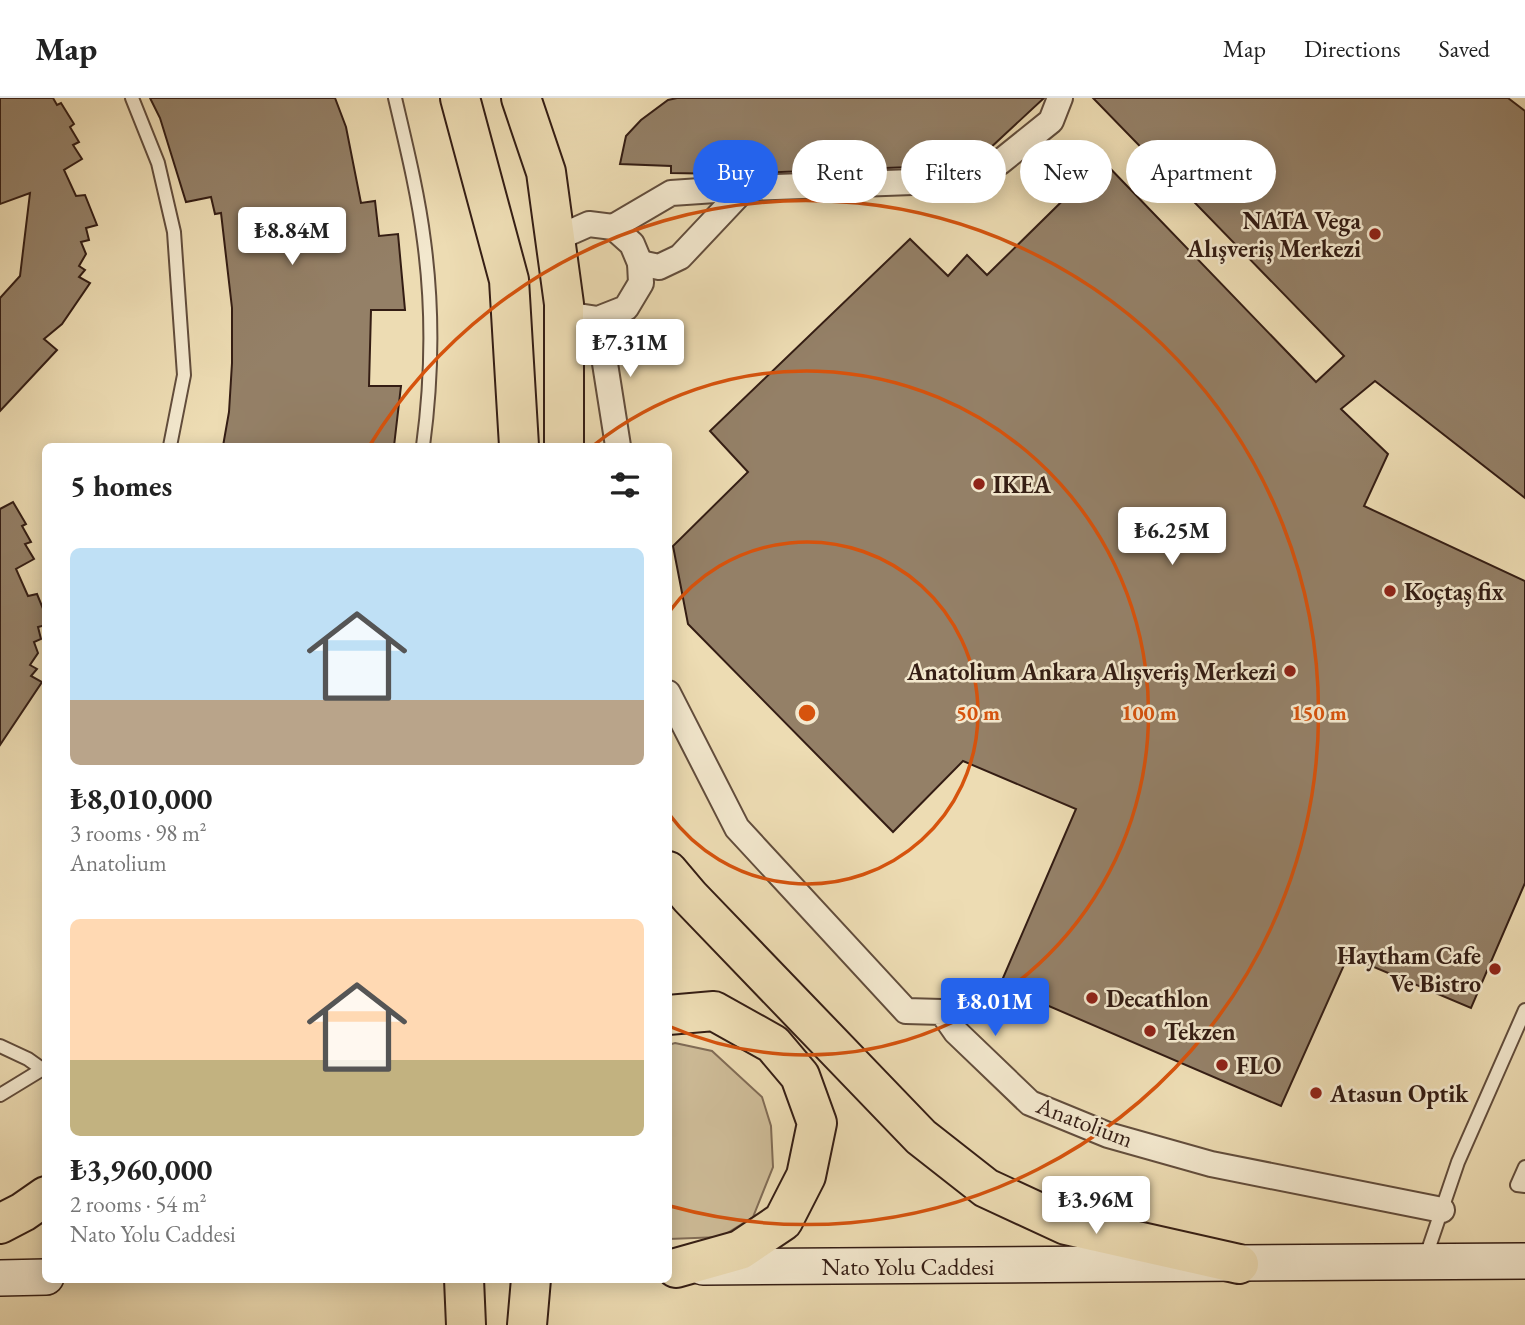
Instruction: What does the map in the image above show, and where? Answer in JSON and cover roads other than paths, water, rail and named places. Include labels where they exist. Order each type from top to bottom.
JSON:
[{"type":"main road","points":[[460,98],[509,280],[519,443]]},
{"type":"main road","points":[[521,98],[546,172],[555,239],[581,316],[564,443]]},
{"type":"main road","points":[[672,876],[921,1137],[986,1188],[1066,1225],[1239,1264]]},
{"type":"main road","points":[[672,1015],[714,1011],[773,1044],[800,1076],[817,1123],[806,1176],[783,1221],[740,1250],[672,1268]]},
{"type":"main road","points":[[0,1224],[42,1199]]},
{"type":"main road","name":"Nato Yolu Caddesi","points":[[672,1268],[1525,1261]]},
{"type":"main road","points":[[0,1278],[42,1277]]},
{"type":"main road","points":[[464,1283],[466,1325]]},
{"type":"main road","points":[[527,1325],[531,1283]]},
{"type":"street","points":[[778,187],[940,181],[1000,162],[1051,121],[1060,98]]},
{"type":"street","points":[[613,227],[671,193],[693,192]]},
{"type":"street","points":[[640,262],[659,267],[680,257],[732,203]]},
{"type":"street","points":[[555,239],[589,224],[613,227],[632,244],[640,262],[641,283],[626,309],[581,316],[617,443]]},
{"type":"street","name":"Anatolium","points":[[672,701],[737,828],[906,1011],[942,1012],[956,1032],[1030,1103],[1108,1135],[1210,1164],[1442,1210]]},
{"type":"lane","points":[[132,98],[158,163],[174,232],[184,375],[171,443]]},
{"type":"lane","points":[[395,98],[424,241],[429,377],[423,443]]},
{"type":"lane","points":[[1424,1263],[1458,1162],[1525,1010]]},
{"type":"lane","points":[[0,1046],[42,1067]]},
{"type":"lane","points":[[0,1095],[42,1069]]},
{"type":"lane","points":[[1525,1167],[1517,1185],[1525,1186]]},
{"type":"place","name":"NATA Vega Alışveriş Merkezi","points":[[1375,234]]},
{"type":"place","name":"IKEA","points":[[979,484]]},
{"type":"place","name":"Koçtaş fix","points":[[1390,591]]},
{"type":"place","name":"Anatolium Ankara Alışveriş Merkezi","points":[[1290,671]]},
{"type":"place","name":"Haytham Cafe Ve Bistro","points":[[1495,969]]},
{"type":"place","name":"Decathlon","points":[[1092,998]]},
{"type":"place","name":"Tekzen","points":[[1150,1031]]},
{"type":"place","name":"FLO","points":[[1222,1065]]},
{"type":"place","name":"Atasun Optik","points":[[1316,1093]]}]
